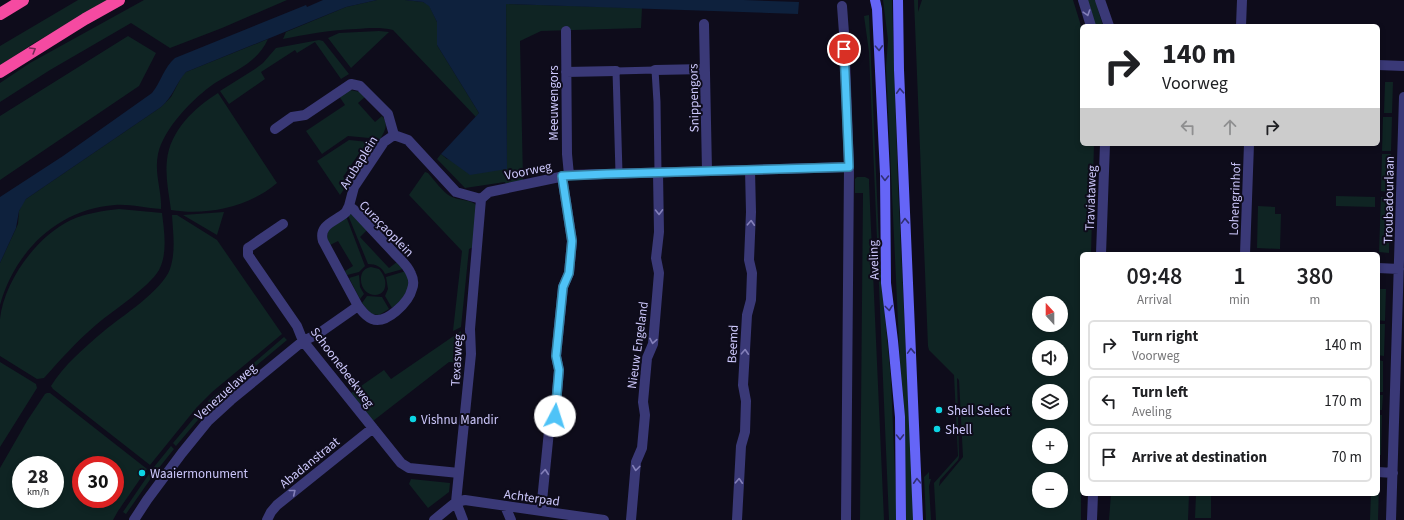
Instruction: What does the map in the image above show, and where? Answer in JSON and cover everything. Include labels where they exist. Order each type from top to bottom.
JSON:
[{"type":"highway","points":[[0,14],[23,0]]},
{"type":"highway","points":[[0,72],[72,27],[120,0]]},
{"type":"main road","name":"Aveling","points":[[875,0],[877,9],[883,120],[886,283],[900,417],[901,520]]},
{"type":"main road","points":[[898,0],[899,70],[918,520]]},
{"type":"street","points":[[1083,0],[1090,24]]},
{"type":"street","points":[[1100,0],[1107,24]]},
{"type":"street","points":[[1241,24],[1242,0]]},
{"type":"street","name":"Aveling","points":[[842,6],[849,167],[846,520]]},
{"type":"street","name":"Snippengors","points":[[704,24],[707,171]]},
{"type":"street","name":"Meeuwengors","points":[[541,511],[549,431],[555,416],[559,370],[556,356],[563,287],[569,273],[572,241],[565,176],[567,154],[566,31]]},
{"type":"street","points":[[1380,65],[1404,66]]},
{"type":"street","points":[[566,72],[705,69]]},
{"type":"street","points":[[656,70],[658,173]]},
{"type":"street","points":[[616,71],[619,174]]},
{"type":"street","name":"Arubaplein","points":[[275,129],[292,117],[305,115],[346,87],[354,84],[360,86],[388,114],[394,135]]},
{"type":"street","name":"Troubadourlaan","points":[[1391,520],[1393,473],[1399,412],[1402,285],[1399,269],[1404,97]]},
{"type":"street","name":"Arubaplein","points":[[394,135],[408,140],[456,192],[480,200]]},
{"type":"street","name":"Arubaplein","points":[[349,206],[354,188],[384,142],[394,135]]},
{"type":"street","name":"Traviataweg","points":[[1101,252],[1105,146]]},
{"type":"street","name":"Lohengrinhof","points":[[1245,252],[1249,146]]},
{"type":"street","name":"Voorweg","points":[[480,200],[489,192],[565,176],[849,167]]},
{"type":"street","name":"Beemd","points":[[737,520],[741,446],[745,432],[746,401],[744,385],[747,315],[752,293],[752,273],[749,260],[751,212],[750,170]]},
{"type":"street","name":"Nieuw Engeland","points":[[631,520],[636,462],[642,448],[645,415],[643,395],[647,358],[653,344],[659,273],[656,258],[659,232],[658,173]]},
{"type":"street","name":"Texasweg","points":[[463,520],[456,502],[471,354],[470,329],[480,200]]},
{"type":"street","name":"Curaçaoplein","points":[[349,206],[408,268],[413,281],[410,296],[402,305],[384,318],[376,320],[372,319],[358,306],[322,237],[324,229],[346,212],[349,206]]},
{"type":"street","name":"Schoonebeekweg","points":[[283,224],[251,246],[247,252],[297,326],[303,341],[401,463],[409,468],[459,473]]},
{"type":"street","points":[[1380,268],[1399,269]]},
{"type":"street","name":"Venezuelaweg","points":[[134,520],[163,478],[208,421],[231,400],[303,341],[318,334],[358,306]]},
{"type":"street","name":"Abadanstraat","points":[[267,520],[277,505],[373,428]]},
{"type":"street","points":[[1380,472],[1393,473]]},
{"type":"street","points":[[1092,520],[1093,496]]},
{"type":"street","name":"Achterpad","points":[[456,502],[465,500],[604,520]]},
{"type":"street","points":[[434,520],[456,502]]},
{"type":"street","points":[[505,506],[511,520]]},
{"type":"green space","points":[[78,0],[111,0],[34,43],[0,66],[0,46]]},
{"type":"green space","points":[[144,0],[287,0],[222,28],[170,48],[131,23],[50,70],[0,102],[0,83],[30,63]]},
{"type":"green space","points":[[377,0],[405,0],[423,2],[429,5],[437,22],[437,45],[479,113],[476,117],[393,30],[375,28],[319,32],[283,39],[286,32],[346,7]]},
{"type":"green space","points":[[883,0],[892,0],[898,185],[914,520],[906,520],[886,67],[888,40]]},
{"type":"green space","points":[[914,0],[918,0],[918,12],[922,0],[1073,0],[1080,24],[1080,146],[1094,146],[1091,252],[1080,252],[1081,520],[936,520],[934,483],[958,456],[954,375],[929,350],[928,346]],"holes":[[[957,378],[959,380],[963,457],[939,486],[940,480],[959,457]]]},
{"type":"green space","points":[[1087,0],[1095,0],[1102,24],[1094,24]]},
{"type":"green space","points":[[506,4],[642,8],[641,28],[541,31],[520,41],[523,180],[506,184],[505,182],[465,188],[437,159],[441,154],[447,159],[507,169]]},
{"type":"green space","points":[[869,15],[880,264],[891,380],[897,520],[889,520],[869,52],[864,16]]},
{"type":"green space","points":[[389,32],[351,68],[328,38],[339,33]]},
{"type":"green space","points":[[128,36],[156,53],[139,86],[0,180],[0,116]]},
{"type":"green space","points":[[268,39],[252,60],[206,89],[180,114],[166,134],[161,144],[157,161],[161,209],[126,205],[94,208],[75,215],[58,224],[42,236],[16,267],[7,285],[0,305],[0,263],[18,224],[19,211],[26,199],[161,107],[171,97],[182,76],[186,72]]},
{"type":"green space","points":[[319,40],[323,41],[349,74],[341,79],[315,42],[297,53],[295,50],[261,72],[265,79],[229,104],[220,91],[263,63],[276,48]]},
{"type":"green space","points":[[1385,82],[1393,82],[1392,113],[1384,113]]},
{"type":"green space","points":[[350,90],[360,92],[365,97],[358,103],[375,122],[382,116],[386,125],[385,130],[380,139],[348,136],[322,154],[306,131],[345,105],[339,96]]},
{"type":"green space","points":[[218,93],[277,183],[254,198],[227,208],[199,212],[171,210],[166,173],[169,149],[173,139],[178,130],[192,113]]},
{"type":"green space","points":[[1383,117],[1392,117],[1391,151],[1382,151]]},
{"type":"green space","points":[[349,140],[378,143],[368,157],[360,152],[343,177],[349,182],[340,195],[317,161]]},
{"type":"green space","points":[[1382,154],[1391,154],[1390,192],[1381,191]]},
{"type":"green space","points":[[425,172],[428,173],[450,196],[472,202],[477,206],[473,247],[469,249],[461,327],[453,331],[462,251],[409,195]]},
{"type":"green space","points":[[857,177],[865,177],[869,179],[884,520],[860,520],[863,193],[855,193],[855,179]]},
{"type":"green space","points":[[1336,196],[1375,197],[1375,207],[1336,206]]},
{"type":"green space","points":[[1381,197],[1390,197],[1389,253],[1379,252]]},
{"type":"green space","points":[[1258,206],[1275,207],[1275,214],[1281,214],[1280,249],[1257,248]]},
{"type":"green space","points":[[119,209],[162,213],[165,242],[164,256],[159,270],[154,277],[139,291],[90,330],[44,378],[37,379],[0,356],[0,319],[3,304],[15,275],[24,261],[46,237],[58,227],[71,220],[89,214]]},
{"type":"green space","points":[[224,212],[217,235],[183,215]]},
{"type":"green space","points":[[350,213],[367,230],[360,237],[389,268],[397,262],[403,269],[385,274],[378,266],[368,264],[348,215]]},
{"type":"green space","points":[[172,215],[177,215],[217,240],[282,334],[212,392],[197,407],[150,465],[51,386],[68,364],[82,350],[131,311],[159,286],[166,277],[170,269],[173,256],[174,242]]},
{"type":"green space","points":[[346,216],[365,266],[359,272],[347,275],[345,271],[353,266],[338,241],[330,245],[327,240],[328,230]]},
{"type":"green space","points":[[371,267],[379,269],[385,280],[383,292],[379,295],[374,295],[364,290],[362,284],[362,273],[365,269]]},
{"type":"green space","points":[[406,271],[409,282],[408,287],[401,300],[392,308],[385,296],[388,289],[386,277]]},
{"type":"green space","points":[[359,275],[360,287],[364,294],[360,299],[349,278]]},
{"type":"green space","points":[[1380,289],[1386,289],[1385,321],[1380,320]]},
{"type":"green space","points":[[367,296],[382,297],[389,309],[379,315],[371,314],[362,303]]},
{"type":"green space","points":[[1380,324],[1385,324],[1384,356],[1380,355]]},
{"type":"green space","points":[[461,331],[461,363],[449,362],[373,421],[351,393],[384,370],[391,379]]},
{"type":"green space","points":[[284,337],[287,340],[251,370],[249,367]]},
{"type":"green space","points":[[1380,360],[1383,361],[1383,392],[1380,392]]},
{"type":"green space","points":[[0,362],[36,384],[37,388],[0,447]]},
{"type":"green space","points":[[246,369],[248,372],[211,404],[208,401]]},
{"type":"green space","points":[[50,393],[147,469],[124,502],[124,456],[72,456],[72,508],[120,508],[113,520],[0,520],[0,468],[27,421],[45,394]]},
{"type":"green space","points":[[1380,395],[1383,395],[1382,410],[1380,410]]},
{"type":"green space","points":[[205,405],[208,408],[176,446],[173,443]]},
{"type":"green space","points":[[1380,415],[1382,415],[1381,455]]},
{"type":"green space","points":[[171,446],[174,449],[158,469],[154,467]]},
{"type":"green space","points":[[151,471],[154,474],[126,514],[123,512]]},
{"type":"green space","points":[[929,472],[929,479],[931,479],[929,486],[931,520],[926,520],[924,477]]},
{"type":"green space","points":[[411,479],[450,483],[449,492],[428,508],[409,484]]},
{"type":"green space","points":[[1111,496],[1189,496],[1188,520],[1109,520]]},
{"type":"green space","points":[[1196,496],[1211,496],[1211,518],[1195,518]]},
{"type":"green space","points":[[1371,496],[1379,496],[1378,520],[1370,520]]},
{"type":"water","points":[[323,0],[377,0],[346,7],[186,72],[169,99],[161,107],[26,199],[19,211],[16,228],[0,263],[0,197],[63,156],[152,93],[168,66],[175,58],[306,5],[307,7]]},
{"type":"water","points":[[405,0],[743,0],[799,2],[798,14],[506,4],[507,169],[470,175],[441,154],[479,113],[437,45],[437,22],[429,6],[423,2]]},
{"type":"place","name":"Shell Select","points":[[939,410]]},
{"type":"place","name":"Vishnu Mandir","points":[[413,419]]},
{"type":"place","name":"Shell","points":[[937,429]]},
{"type":"place","name":"Waaiermonument","points":[[142,473]]},
{"type":"route","points":[[555,416],[559,370],[556,356],[563,287],[569,273],[572,241],[562,176],[849,167],[844,49]]}]
